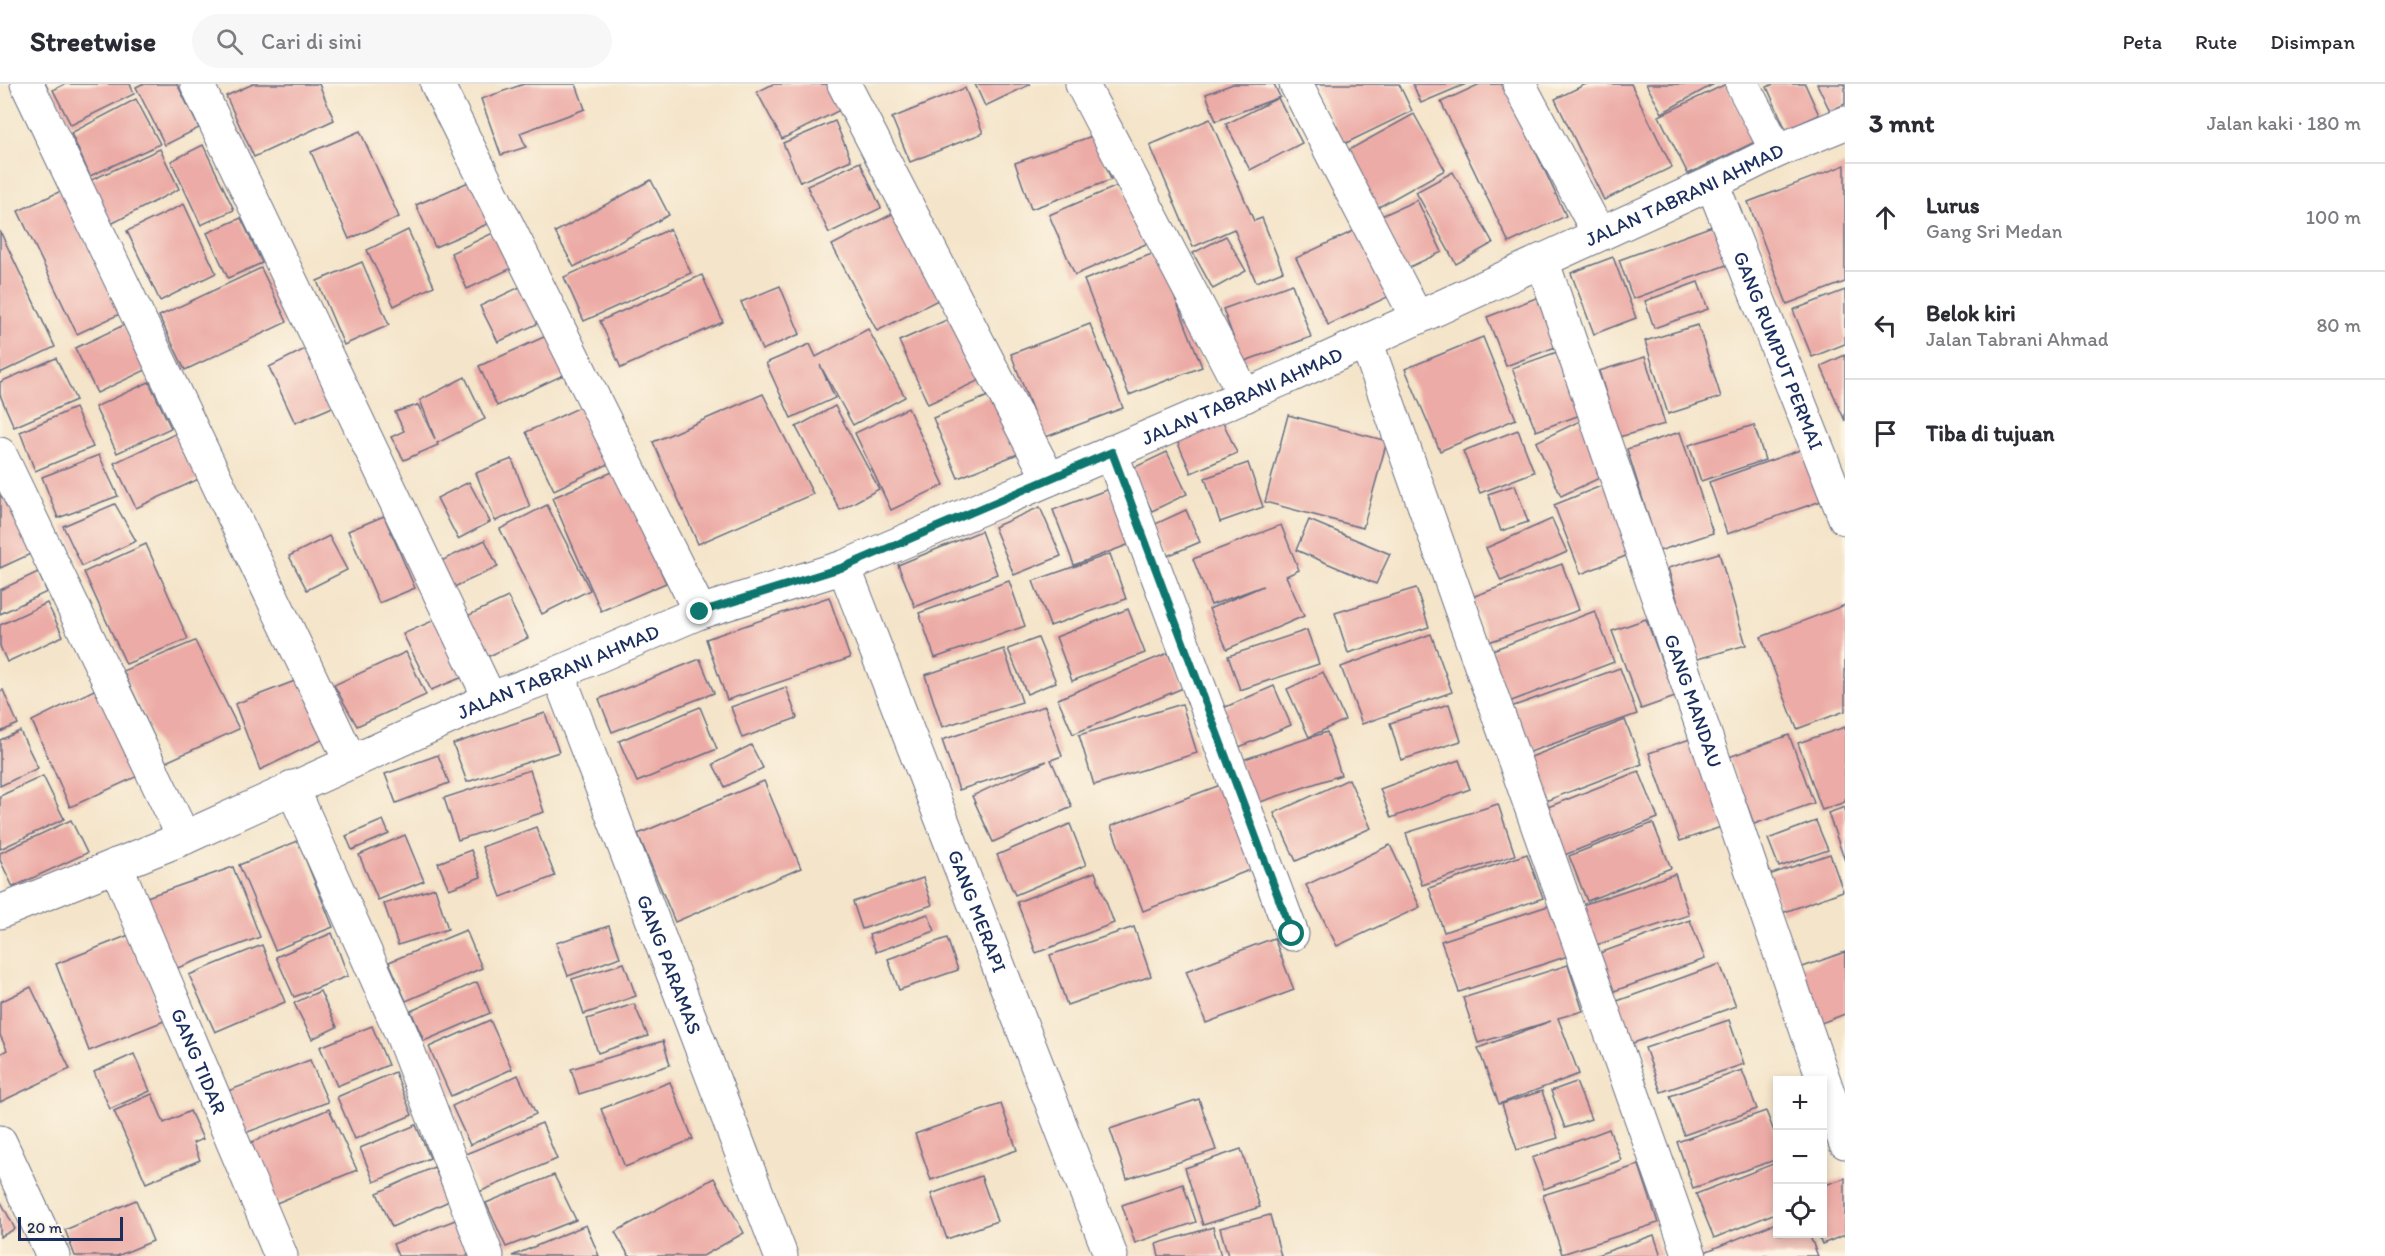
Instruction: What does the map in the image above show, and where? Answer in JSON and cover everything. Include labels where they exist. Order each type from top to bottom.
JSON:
[{"type":"street","points":[[27,84],[351,762]]},
{"type":"street","points":[[196,84],[490,699]]},
{"type":"street","points":[[437,84],[700,612]]},
{"type":"street","points":[[844,84],[1049,479]]},
{"type":"street","points":[[1082,84],[1245,396]]},
{"type":"street","points":[[1296,84],[1417,318]]},
{"type":"street","points":[[1519,84],[1599,234]]},
{"type":"street","points":[[1742,84],[1777,151]]},
{"type":"street","name":"JALAN TABRANI AHMAD","points":[[3,903],[116,866],[184,838],[490,699],[558,673],[700,612],[844,567],[1245,396],[1712,183],[1777,151],[1845,123]]},
{"type":"street","name":"GANG RUMPUT PERMAI","points":[[1712,183],[1845,518]]},
{"type":"street","name":"GANG MANDAU","points":[[1542,261],[1845,1142]]},
{"type":"street","points":[[1366,341],[1690,1256]]},
{"type":"street","points":[[1112,452],[1292,934]]},
{"type":"street","points":[[0,454],[184,838]]},
{"type":"street","name":"GANG MERAPI","points":[[844,567],[1111,1256]]},
{"type":"street","name":"GANG PARAMAS","points":[[558,673],[781,1256]]},
{"type":"street","points":[[292,788],[402,1035],[487,1256]]},
{"type":"street","name":"GANG TIDAR","points":[[116,866],[281,1256]]},
{"type":"street","points":[[0,1142],[53,1256]]},
{"type":"building","points":[[65,84],[130,84],[134,94],[71,125],[53,90]]},
{"type":"building","points":[[142,84],[177,84],[199,128],[165,145],[136,87]]},
{"type":"building","points":[[253,84],[319,84],[334,120],[254,157],[226,96]]},
{"type":"building","points":[[524,84],[576,84],[585,109],[520,133],[526,147],[501,155],[481,99]]},
{"type":"building","points":[[773,84],[834,84],[846,107],[782,139],[757,92]]},
{"type":"building","points":[[975,84],[1031,84],[985,106]]},
{"type":"building","points":[[1233,84],[1274,84],[1280,97],[1216,121],[1206,94]]},
{"type":"building","points":[[1314,84],[1399,84],[1412,111],[1344,144]]},
{"type":"building","points":[[1413,84],[1466,84],[1421,103]]},
{"type":"building","points":[[1480,84],[1504,84],[1566,216],[1509,243],[1441,102]]},
{"type":"building","points":[[1586,84],[1631,84],[1672,167],[1604,200],[1555,99]]},
{"type":"building","points":[[1646,84],[1714,84],[1662,113]]},
{"type":"building","points":[[1726,84],[1755,142],[1688,174],[1659,116]]},
{"type":"building","points":[[1773,84],[1805,84],[1819,115],[1786,130],[1767,87]]},
{"type":"building","points":[[1817,84],[1845,84],[1845,104],[1830,111]]},
{"type":"building","points":[[965,88],[983,133],[910,162],[892,118]]},
{"type":"building","points":[[1278,98],[1302,143],[1250,170],[1226,124]]},
{"type":"building","points":[[136,99],[160,144],[90,176],[71,133]]},
{"type":"building","points":[[1414,114],[1445,170],[1377,208],[1345,152]]},
{"type":"building","points":[[1210,119],[1254,221],[1262,218],[1283,271],[1256,282],[1234,229],[1193,247],[1150,145]]},
{"type":"building","points":[[835,121],[851,160],[800,182],[783,143]]},
{"type":"building","points":[[360,131],[399,217],[349,239],[311,152]]},
{"type":"building","points":[[1095,135],[1111,180],[1031,209],[1015,163]]},
{"type":"building","points":[[203,145],[234,210],[201,225],[171,161]]},
{"type":"building","points":[[160,149],[179,189],[111,224],[89,181]]},
{"type":"building","points":[[860,162],[881,208],[829,233],[807,186]]},
{"type":"building","points":[[1845,165],[1845,282],[1787,304],[1748,202]]},
{"type":"building","points":[[1453,172],[1493,243],[1456,264],[1416,192]]},
{"type":"building","points":[[473,180],[492,222],[435,247],[416,205]]},
{"type":"building","points":[[651,180],[669,215],[574,267],[555,232]]},
{"type":"building","points":[[1122,184],[1148,243],[1075,275],[1049,215]]},
{"type":"building","points":[[61,191],[120,314],[77,334],[18,211]]},
{"type":"building","points":[[1417,200],[1442,252],[1401,271],[1377,218]]},
{"type":"building","points":[[184,204],[216,273],[160,301],[127,231]]},
{"type":"building","points":[[896,212],[940,299],[877,331],[832,245]]},
{"type":"building","points":[[241,218],[262,263],[228,278],[207,233]]},
{"type":"building","points":[[1718,224],[1732,263],[1633,299],[1619,260]]},
{"type":"building","points":[[1364,226],[1396,293],[1328,325],[1296,258]]},
{"type":"building","points":[[670,229],[691,273],[584,321],[564,277]]},
{"type":"building","points":[[408,230],[434,286],[394,306],[367,250]]},
{"type":"building","points":[[0,231],[55,347],[0,373]]},
{"type":"building","points":[[495,232],[512,268],[467,289],[451,253]]},
{"type":"building","points":[[1226,236],[1246,271],[1213,289],[1193,253]]},
{"type":"building","points":[[1157,252],[1202,367],[1129,395],[1084,280]]},
{"type":"building","points":[[1613,257],[1636,318],[1594,334],[1571,273]]},
{"type":"building","points":[[362,262],[389,325],[344,345],[317,281]]},
{"type":"building","points":[[261,268],[287,322],[185,370],[159,316]]},
{"type":"building","points":[[702,275],[723,322],[621,368],[600,321]]},
{"type":"building","points":[[1698,282],[1708,309],[1654,328],[1645,301]]},
{"type":"building","points":[[1292,284],[1311,337],[1242,362],[1223,309]]},
{"type":"building","points":[[522,286],[539,323],[498,342],[480,306]]},
{"type":"building","points":[[780,286],[800,334],[762,350],[741,302]]},
{"type":"building","points":[[1845,290],[1845,344],[1812,357],[1793,310]]},
{"type":"building","points":[[1544,295],[1563,344],[1506,366],[1487,317]]},
{"type":"building","points":[[951,318],[980,380],[928,404],[899,341]]},
{"type":"building","points":[[1090,324],[1123,408],[1043,438],[1011,354]]},
{"type":"building","points":[[124,325],[146,370],[97,393],[75,348]]},
{"type":"building","points":[[1698,325],[1721,397],[1668,414],[1645,341]]},
{"type":"building","points":[[868,329],[905,397],[853,425],[820,365],[835,398],[791,418],[766,363],[810,344],[816,357]]},
{"type":"building","points":[[553,333],[572,371],[497,406],[479,366]]},
{"type":"building","points":[[1483,337],[1516,419],[1440,451],[1405,369]]},
{"type":"building","points":[[309,347],[335,406],[295,423],[269,367]]},
{"type":"building","points":[[1560,351],[1583,414],[1536,431],[1512,368]]},
{"type":"building","points":[[1845,355],[1845,421],[1821,366]]},
{"type":"building","points":[[1645,357],[1665,424],[1619,437],[1599,371]]},
{"type":"building","points":[[56,358],[76,400],[14,427],[0,395],[0,382]]},
{"type":"building","points":[[465,377],[485,419],[437,443],[438,445],[404,460],[391,437],[404,431],[395,412],[418,405],[435,439],[420,400]]},
{"type":"building","points":[[149,382],[171,428],[117,453],[95,407]]},
{"type":"building","points":[[996,393],[1020,453],[958,478],[933,418]]},
{"type":"building","points":[[763,394],[813,494],[698,544],[653,442]]},
{"type":"building","points":[[587,404],[615,461],[554,490],[526,432]]},
{"type":"building","points":[[835,406],[879,489],[840,510],[796,427]]},
{"type":"building","points":[[75,408],[93,447],[35,471],[20,432]]},
{"type":"building","points":[[908,408],[944,485],[891,510],[855,433]]},
{"type":"building","points":[[1288,415],[1387,441],[1363,528],[1265,502]]},
{"type":"building","points":[[1582,420],[1608,474],[1561,496],[1536,442]]},
{"type":"building","points":[[1223,422],[1237,453],[1191,473],[1177,441]]},
{"type":"building","points":[[1754,425],[1765,460],[1701,481],[1689,445]]},
{"type":"building","points":[[1518,430],[1534,472],[1480,493],[1463,451]]},
{"type":"building","points":[[1680,432],[1713,533],[1659,551],[1627,449]]},
{"type":"building","points":[[177,433],[199,479],[136,508],[114,463]]},
{"type":"building","points":[[1803,449],[1821,501],[1727,534],[1709,482]]},
{"type":"building","points":[[1167,452],[1187,494],[1152,511],[1131,469]]},
{"type":"building","points":[[99,455],[118,496],[58,518],[42,477]]},
{"type":"building","points":[[512,459],[530,507],[495,521],[476,473]]},
{"type":"building","points":[[1248,463],[1263,507],[1220,522],[1205,478]]},
{"type":"building","points":[[617,470],[666,583],[601,611],[552,498]]},
{"type":"building","points":[[469,482],[490,522],[458,539],[437,498]]},
{"type":"building","points":[[1611,482],[1638,551],[1581,574],[1554,505]]},
{"type":"building","points":[[1515,485],[1528,522],[1501,531],[1488,494]]},
{"type":"building","points":[[0,489],[35,552],[0,568]]},
{"type":"building","points":[[1109,489],[1130,544],[1074,565],[1053,510]]},
{"type":"building","points":[[115,504],[136,541],[82,566],[63,526]]},
{"type":"building","points":[[547,505],[590,590],[542,614],[500,529]]},
{"type":"building","points":[[1040,507],[1061,556],[1014,575],[994,527]]},
{"type":"building","points":[[1186,510],[1200,542],[1167,556],[1153,525]]},
{"type":"building","points":[[384,516],[415,588],[379,603],[348,531]]},
{"type":"building","points":[[1552,519],[1567,552],[1501,581],[1486,548]]},
{"type":"building","points":[[1309,520],[1390,554],[1376,584],[1296,550]]},
{"type":"building","points":[[1281,525],[1299,570],[1286,576],[1304,616],[1227,649],[1209,609],[1263,586],[1211,605],[1193,559]]},
{"type":"building","points":[[981,531],[997,574],[915,607],[898,565]]},
{"type":"building","points":[[329,536],[347,570],[307,590],[289,556]]},
{"type":"building","points":[[485,540],[498,567],[452,588],[439,562]]},
{"type":"building","points":[[146,544],[188,639],[126,664],[84,572]]},
{"type":"building","points":[[1719,553],[1746,645],[1694,660],[1668,568]]},
{"type":"building","points":[[1110,554],[1126,599],[1050,626],[1033,581]]},
{"type":"building","points":[[1562,564],[1579,610],[1489,642],[1472,597]]},
{"type":"building","points":[[38,572],[47,592],[0,614],[0,590]]},
{"type":"building","points":[[1009,581],[1025,626],[935,658],[919,613]]},
{"type":"building","points":[[1416,588],[1429,627],[1348,653],[1335,613]]},
{"type":"building","points":[[508,597],[528,638],[487,657],[467,616]]},
{"type":"building","points":[[829,597],[850,658],[727,700],[706,639]]},
{"type":"building","points":[[47,603],[63,636],[7,662],[0,646],[0,625]]},
{"type":"building","points":[[1845,605],[1845,711],[1797,729],[1761,637]]},
{"type":"building","points":[[1128,609],[1145,653],[1072,681],[1056,637]]},
{"type":"building","points":[[1595,611],[1614,662],[1509,702],[1490,651]]},
{"type":"building","points":[[439,618],[463,677],[431,690],[403,634]]},
{"type":"building","points":[[1646,619],[1675,697],[1641,709],[1612,631]]},
{"type":"building","points":[[1307,630],[1319,664],[1240,690],[1228,656]]},
{"type":"building","points":[[1431,634],[1452,692],[1362,724],[1341,667]]},
{"type":"building","points":[[1038,638],[1056,682],[1027,694],[1008,649]]},
{"type":"building","points":[[195,641],[239,729],[166,762],[123,671]]},
{"type":"building","points":[[1004,649],[1022,702],[942,727],[925,675]]},
{"type":"building","points":[[406,652],[426,695],[357,726],[334,685]]},
{"type":"building","points":[[1168,653],[1183,688],[1073,734],[1058,699]]},
{"type":"building","points":[[700,659],[714,693],[612,732],[599,699]]},
{"type":"building","points":[[1620,668],[1637,714],[1527,753],[1511,707]]},
{"type":"building","points":[[1323,672],[1345,720],[1309,737],[1287,689]]},
{"type":"building","points":[[300,679],[328,737],[260,770],[235,704]]},
{"type":"building","points":[[1274,686],[1291,725],[1237,748],[1221,709]]},
{"type":"building","points":[[786,687],[797,718],[742,738],[731,707]]},
{"type":"building","points":[[98,688],[138,776],[70,807],[32,721]]},
{"type":"building","points":[[3,690],[18,724],[0,732],[0,691]]},
{"type":"building","points":[[1182,704],[1197,753],[1094,785],[1079,735]]},
{"type":"building","points":[[1449,704],[1461,741],[1401,760],[1390,723]]},
{"type":"building","points":[[1045,706],[1062,756],[1051,760],[1072,807],[993,842],[972,796],[1047,761],[959,790],[942,740]]},
{"type":"building","points":[[700,707],[717,749],[637,782],[619,741]]},
{"type":"building","points":[[545,713],[559,752],[467,782],[453,744]]},
{"type":"building","points":[[1625,720],[1642,764],[1543,802],[1526,759]]},
{"type":"building","points":[[1845,727],[1845,802],[1822,810],[1798,743]]},
{"type":"building","points":[[20,731],[38,768],[0,786],[0,740]]},
{"type":"building","points":[[1327,732],[1341,775],[1254,804],[1239,761]]},
{"type":"building","points":[[1702,735],[1733,823],[1680,841],[1649,753]]},
{"type":"building","points":[[1789,735],[1814,803],[1754,824],[1729,757]]},
{"type":"building","points":[[751,745],[763,768],[725,787],[713,764]]},
{"type":"building","points":[[438,755],[449,783],[396,803],[385,774]]},
{"type":"building","points":[[1459,760],[1470,789],[1391,818],[1380,789]]},
{"type":"building","points":[[530,770],[544,812],[458,840],[444,798]]},
{"type":"building","points":[[1639,771],[1658,818],[1562,856],[1543,809]]},
{"type":"building","points":[[43,776],[64,819],[0,849],[0,796]]},
{"type":"building","points":[[1349,779],[1371,828],[1296,861],[1274,813]]},
{"type":"building","points":[[764,781],[801,868],[675,922],[638,834]]},
{"type":"building","points":[[1223,784],[1255,868],[1143,911],[1111,826]]},
{"type":"building","points":[[1498,804],[1515,855],[1422,885],[1406,833]]},
{"type":"building","points":[[1845,807],[1845,861],[1828,813]]},
{"type":"building","points":[[71,820],[87,853],[13,887],[0,860],[0,853]]},
{"type":"building","points":[[383,820],[389,834],[352,850],[346,836]]},
{"type":"building","points":[[1816,821],[1828,850],[1779,867],[1768,839]]},
{"type":"building","points":[[1653,823],[1671,868],[1587,901],[1569,856]]},
{"type":"building","points":[[1070,824],[1086,865],[1015,895],[997,855]]},
{"type":"building","points":[[536,827],[555,876],[501,897],[482,847]]},
{"type":"building","points":[[405,835],[424,881],[378,900],[359,855]]},
{"type":"building","points":[[298,841],[333,927],[275,950],[239,865]]},
{"type":"building","points":[[1390,845],[1420,907],[1337,946],[1306,885]]},
{"type":"building","points":[[471,850],[481,877],[449,889],[438,863]]},
{"type":"building","points":[[1527,854],[1543,898],[1444,932],[1429,888]]},
{"type":"building","points":[[1830,854],[1843,891],[1782,913],[1769,875]]},
{"type":"building","points":[[233,867],[260,937],[172,970],[144,898]]},
{"type":"building","points":[[1095,872],[1114,923],[1036,953],[1017,902]]},
{"type":"building","points":[[1675,874],[1689,915],[1593,946],[1579,906]]},
{"type":"building","points":[[923,878],[932,905],[862,929],[853,902]]},
{"type":"building","points":[[435,888],[448,929],[398,945],[384,904]]},
{"type":"building","points":[[1551,905],[1568,956],[1459,992],[1441,941]]},
{"type":"building","points":[[928,914],[935,931],[876,952],[869,935]]},
{"type":"building","points":[[1690,920],[1705,959],[1614,991],[1600,953]]},
{"type":"building","points":[[609,926],[620,957],[568,976],[556,943]]},
{"type":"building","points":[[1134,927],[1151,976],[1067,1005],[1050,955]]},
{"type":"building","points":[[466,930],[482,968],[406,1001],[389,962]]},
{"type":"building","points":[[134,933],[164,1021],[89,1051],[56,964]]},
{"type":"building","points":[[332,933],[348,976],[294,997],[276,957]]},
{"type":"building","points":[[947,938],[958,970],[899,990],[888,959]]},
{"type":"building","points":[[1274,938],[1294,990],[1206,1023],[1186,971]]},
{"type":"building","points":[[262,945],[285,1002],[215,1032],[189,975]]},
{"type":"building","points":[[1845,952],[1845,1014],[1816,1025],[1797,969]]},
{"type":"building","points":[[624,963],[636,996],[584,1014],[572,979]]},
{"type":"building","points":[[1720,964],[1736,1006],[1625,1046],[1609,1004]]},
{"type":"building","points":[[1568,965],[1583,1011],[1558,1018],[1579,1074],[1499,1104],[1478,1048],[1551,1021],[1478,1043],[1463,998]]},
{"type":"building","points":[[477,982],[490,1013],[424,1041],[411,1011]]},
{"type":"building","points":[[31,987],[70,1069],[0,1102],[0,1054],[7,1050],[0,1035],[0,1002]]},
{"type":"building","points":[[320,991],[337,1027],[312,1039],[294,1003]]},
{"type":"building","points":[[634,1004],[648,1036],[598,1053],[587,1019]]},
{"type":"building","points":[[490,1020],[512,1069],[451,1096],[429,1047]]},
{"type":"building","points":[[1729,1020],[1744,1064],[1661,1092],[1645,1048]]},
{"type":"building","points":[[372,1026],[388,1065],[337,1086],[320,1047]]},
{"type":"building","points":[[663,1041],[670,1065],[579,1094],[571,1069]]},
{"type":"building","points":[[134,1054],[150,1091],[110,1109],[94,1072]]},
{"type":"building","points":[[310,1060],[328,1102],[245,1133],[228,1091]]},
{"type":"building","points":[[1742,1070],[1757,1109],[1684,1135],[1670,1096]]},
{"type":"building","points":[[395,1072],[412,1115],[355,1139],[337,1097]]},
{"type":"building","points":[[518,1075],[536,1114],[470,1145],[452,1106]]},
{"type":"building","points":[[670,1082],[693,1139],[625,1167],[601,1109]]},
{"type":"building","points":[[1576,1082],[1591,1119],[1565,1128],[1551,1091]]},
{"type":"building","points":[[1542,1091],[1558,1138],[1517,1150],[1502,1104]]},
{"type":"building","points":[[152,1094],[164,1123],[190,1111],[203,1139],[193,1143],[200,1160],[146,1183],[114,1111]]},
{"type":"building","points":[[1199,1099],[1216,1150],[1127,1179],[1110,1129]]},
{"type":"building","points":[[1001,1104],[1017,1150],[931,1180],[915,1134]]},
{"type":"building","points":[[329,1109],[357,1170],[274,1204],[250,1143]]},
{"type":"building","points":[[1766,1111],[1773,1129],[1773,1161],[1693,1188],[1677,1142]]},
{"type":"building","points":[[542,1123],[557,1159],[479,1192],[463,1155]]},
{"type":"building","points":[[416,1125],[430,1158],[374,1182],[360,1148]]},
{"type":"building","points":[[1609,1129],[1621,1160],[1544,1189],[1532,1158]]},
{"type":"building","points":[[1241,1149],[1260,1207],[1203,1225],[1185,1168]]},
{"type":"building","points":[[1773,1164],[1773,1214],[1714,1238],[1696,1194]]},
{"type":"building","points":[[1639,1165],[1658,1223],[1562,1254],[1543,1195]]},
{"type":"building","points":[[434,1167],[449,1201],[392,1227],[377,1193]]},
{"type":"building","points":[[554,1175],[576,1220],[506,1247],[486,1203]]},
{"type":"building","points":[[981,1176],[997,1221],[947,1239],[931,1194]]},
{"type":"building","points":[[714,1178],[744,1233],[703,1256],[629,1256],[615,1232]]},
{"type":"building","points":[[1845,1178],[1845,1235],[1822,1244],[1820,1238],[1827,1238],[1827,1184]]},
{"type":"building","points":[[1183,1184],[1196,1222],[1135,1243],[1122,1205]]},
{"type":"building","points":[[0,1200],[15,1229],[0,1237]]},
{"type":"building","points":[[136,1200],[153,1241],[117,1256],[75,1256],[65,1230]]},
{"type":"building","points":[[1270,1215],[1281,1256],[1228,1256],[1220,1228]]},
{"type":"building","points":[[458,1219],[473,1256],[398,1256],[393,1244]]},
{"type":"building","points":[[1773,1224],[1773,1238],[1811,1238],[1818,1256],[1701,1256],[1700,1254]]},
{"type":"building","points":[[586,1225],[599,1256],[512,1256]]},
{"type":"building","points":[[1213,1227],[1221,1256],[1159,1256],[1156,1244]]},
{"type":"building","points":[[1654,1235],[1661,1256],[1594,1256]]},
{"type":"route","points":[[700,612],[844,567],[1112,452],[1292,934]]}]
